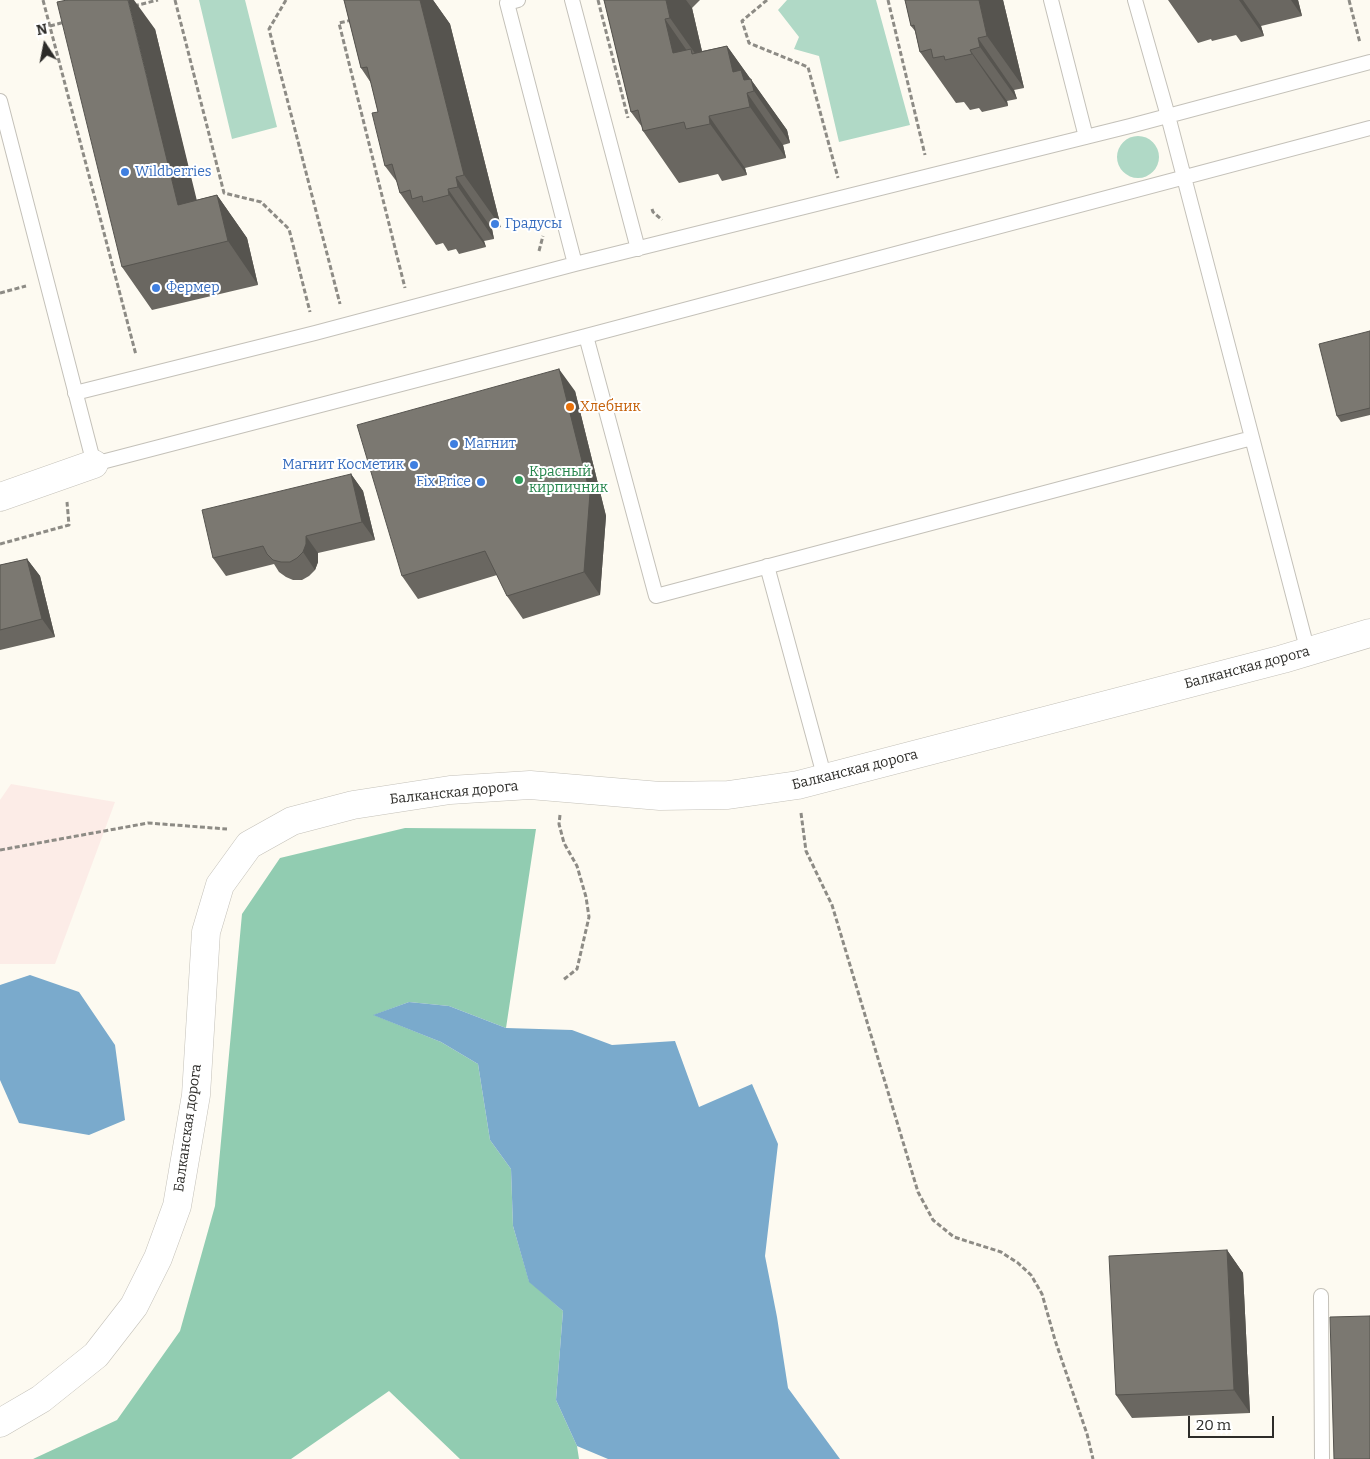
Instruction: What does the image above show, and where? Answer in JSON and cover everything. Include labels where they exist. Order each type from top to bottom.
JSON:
[{"type":"street","points":[[0,497],[94,464]]},
{"type":"street","name":"Балканская дорога","points":[[0,1423],[41,1399],[96,1355],[134,1306],[158,1258],[177,1206],[196,1095],[206,932],[220,886],[249,845],[292,821],[353,805],[450,790],[530,785],[660,796],[728,795],[798,785],[1308,652],[1370,633]]},
{"type":"lane","points":[[518,0],[507,3],[575,264]]},
{"type":"lane","points":[[572,0],[638,249]]},
{"type":"lane","points":[[1051,0],[1086,137]]},
{"type":"lane","points":[[1135,0],[1168,116],[1308,652]]},
{"type":"lane","points":[[75,393],[141,378],[575,264],[1086,137],[1368,62]]},
{"type":"lane","points":[[0,101],[94,464],[586,336],[1370,128]]},
{"type":"lane","points":[[586,336],[656,596],[1252,438]]},
{"type":"lane","points":[[766,566],[825,778]]},
{"type":"lane","points":[[1321,1296],[1322,1459]]},
{"type":"path","points":[[43,0],[141,378]]},
{"type":"path","points":[[131,6],[158,0]]},
{"type":"path","points":[[175,0],[224,192],[262,202],[289,229],[315,333]]},
{"type":"path","points":[[286,0],[268,30],[342,309]]},
{"type":"path","points":[[598,0],[630,125]]},
{"type":"path","points":[[767,0],[742,21],[749,43],[808,67],[843,198]]},
{"type":"path","points":[[888,0],[931,176]]},
{"type":"path","points":[[1349,0],[1368,62]]},
{"type":"path","points":[[357,18],[339,23],[410,308]]},
{"type":"path","points":[[50,26],[68,22]]},
{"type":"path","points":[[650,202],[652,212],[668,225]]},
{"type":"path","points":[[540,274],[536,259],[544,238],[541,228]]},
{"type":"path","points":[[0,293],[46,280]]},
{"type":"path","points":[[0,544],[69,525],[64,474]]},
{"type":"path","points":[[798,785],[806,851],[832,905],[918,1192],[933,1220],[954,1237],[1001,1252],[1018,1263],[1030,1276],[1042,1294],[1094,1459]]},
{"type":"path","points":[[564,980],[577,970],[589,917],[586,897],[577,866],[564,843],[559,824],[565,788]]},
{"type":"path","points":[[0,850],[148,823],[226,828],[249,845]]},
{"type":"shaded area","points":[[11,784],[115,802],[55,964],[0,964],[0,800]]},
{"type":"green space","points":[[199,0],[245,0],[277,127],[232,139]]},
{"type":"green space","points":[[787,0],[876,0],[910,125],[839,142],[819,56],[794,49],[799,37],[778,10]]},
{"type":"green space","points":[[1134,136],[1142,136],[1153,142],[1159,157],[1153,172],[1142,178],[1134,178],[1123,172],[1117,161],[1117,153],[1123,142]]},
{"type":"green space","points":[[405,828],[536,829],[506,1028],[449,1006],[409,1002],[374,1015],[441,1042],[478,1064],[490,1140],[511,1169],[513,1226],[529,1281],[563,1311],[556,1400],[577,1446],[579,1459],[460,1459],[389,1391],[291,1459],[33,1459],[117,1420],[180,1331],[215,1206],[242,914],[280,858]]},
{"type":"water","points":[[30,975],[79,992],[115,1045],[125,1120],[89,1135],[19,1123],[0,1080],[0,985]]},
{"type":"water","points":[[409,1002],[449,1006],[506,1028],[572,1030],[612,1045],[675,1041],[699,1107],[752,1084],[778,1144],[765,1256],[788,1388],[840,1459],[608,1459],[577,1446],[556,1400],[563,1311],[529,1282],[513,1226],[511,1169],[490,1140],[478,1064],[441,1042],[373,1015]]},
{"type":"building","points":[[67,0],[128,0],[178,205],[217,195],[228,241],[122,267],[57,2]]},
{"type":"building","points":[[344,0],[420,0],[464,175],[456,177],[458,187],[448,189],[449,195],[423,202],[422,196],[412,199],[410,190],[400,193],[392,164],[385,166],[372,113],[378,112],[367,67],[361,68]]},
{"type":"building","points":[[604,0],[666,0],[670,18],[665,19],[673,53],[691,49],[692,54],[727,46],[733,72],[741,70],[744,80],[751,79],[754,91],[747,93],[750,107],[709,116],[710,124],[686,129],[684,122],[643,131],[638,110],[631,112]]},
{"type":"building","points":[[905,0],[979,0],[987,36],[978,38],[980,47],[970,50],[972,54],[945,60],[944,56],[933,58],[931,49],[920,52],[914,25],[911,26]]},
{"type":"building","points":[[1370,331],[1370,408],[1337,416],[1319,344]]},
{"type":"building","name":"Красный кирпичник","points":[[559,369],[590,493],[584,572],[507,596],[485,551],[402,576],[357,425]]},
{"type":"building","points":[[351,474],[362,522],[306,536],[303,552],[290,562],[273,560],[263,546],[213,558],[202,510]]},
{"type":"building","points":[[27,559],[42,619],[0,630],[0,565]]},
{"type":"building","points":[[1227,1250],[1234,1390],[1116,1395],[1109,1256]]},
{"type":"building","points":[[1370,1316],[1370,1459],[1334,1459],[1330,1317]]},
{"type":"place","name":"Wildberries","points":[[125,172]]},
{"type":"place","name":"Градусы","points":[[495,224]]},
{"type":"place","name":"Фермер","points":[[156,288]]},
{"type":"place","name":"Хлебник","points":[[570,407]]},
{"type":"place","name":"Магнит","points":[[454,444]]},
{"type":"place","name":"Магнит Косметик","points":[[414,465]]},
{"type":"place","name":"Красный кирпичник","points":[[519,480]]},
{"type":"place","name":"Fix Price","points":[[481,482]]}]
